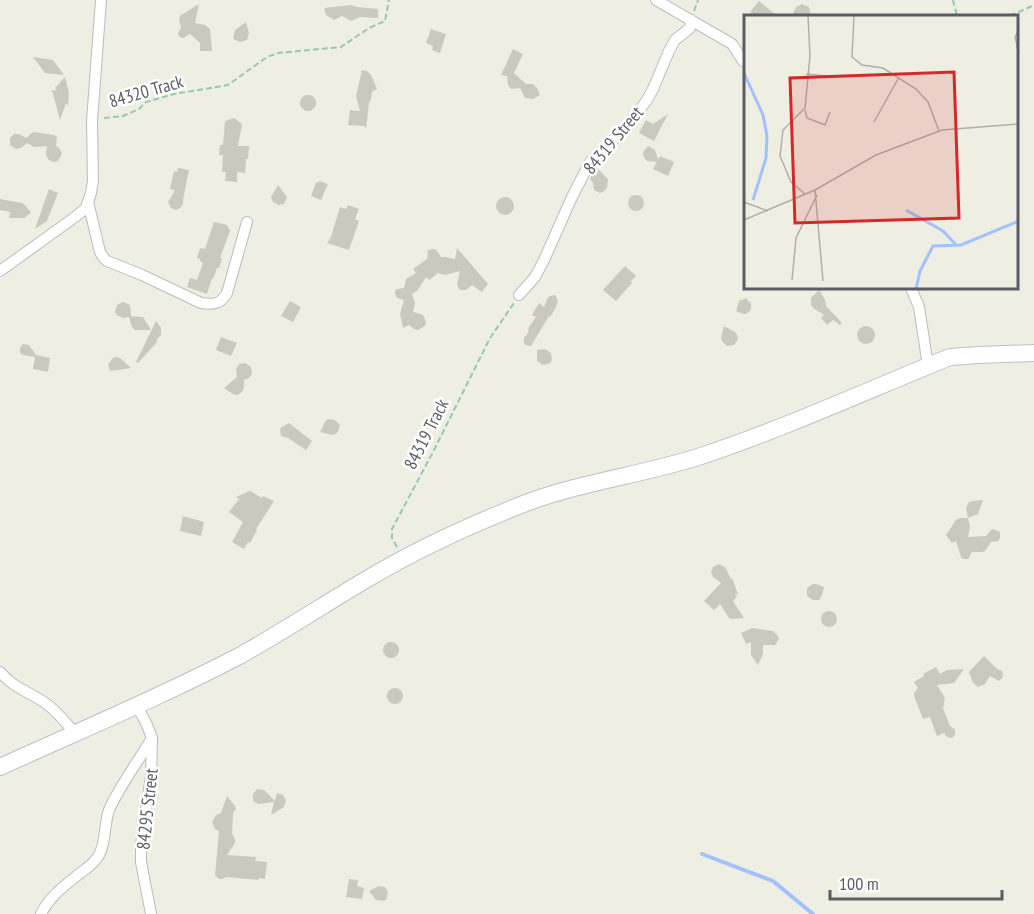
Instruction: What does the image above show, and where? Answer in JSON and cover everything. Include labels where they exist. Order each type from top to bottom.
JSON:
[{"type":"street","points":[[0,271],[75,217],[85,209],[88,202],[93,181],[92,121],[101,0]]},
{"type":"street","points":[[656,0],[732,44],[744,62]]},
{"type":"street","name":"84319 Street","points":[[519,295],[544,260],[590,162],[626,128],[647,100],[675,40],[690,28],[691,20]]},
{"type":"street","points":[[88,202],[103,257],[209,305],[224,299],[247,222]]},
{"type":"street","points":[[912,290],[919,307],[928,366]]},
{"type":"street","points":[[0,767],[137,706],[243,654],[364,581],[460,532],[526,503],[564,490],[695,458],[771,430],[950,357],[1034,353]]},
{"type":"street","points":[[0,672],[18,688],[53,709],[75,733]]},
{"type":"street","name":"84295 Street","points":[[137,706],[152,738],[151,776],[141,844],[141,862],[151,914]]},
{"type":"street","points":[[41,914],[46,903],[57,891],[99,856],[109,812],[152,738]]},
{"type":"path","name":"84320 Track","points":[[92,121],[107,116],[123,116],[146,102],[174,94],[228,85],[267,57],[278,53],[341,47],[369,28],[385,21],[389,0]]},
{"type":"path","points":[[953,0],[957,15]]},
{"type":"path","points":[[1012,15],[1034,5]]},
{"type":"path","name":"84319 Track","points":[[397,549],[392,538],[392,529],[490,338],[519,295]]},
{"type":"building","points":[[759,1],[776,15],[754,15],[750,12]]},
{"type":"building","points":[[199,4],[195,23],[205,25],[210,29],[212,51],[200,51],[200,43],[190,34],[183,38],[178,34],[181,27],[180,16]]},
{"type":"building","points":[[802,4],[809,7],[811,15],[792,15],[796,7]]},
{"type":"building","points":[[352,5],[378,9],[378,18],[360,17],[351,21],[342,16],[334,20],[326,15],[324,8]]},
{"type":"building","points":[[246,22],[249,33],[247,40],[240,42],[233,39],[235,30]]},
{"type":"building","points":[[431,29],[446,34],[440,53],[432,50],[433,46],[426,43]]},
{"type":"building","points":[[513,49],[523,54],[514,73],[526,84],[533,84],[540,95],[533,99],[525,98],[520,88],[511,89],[507,76],[501,75]]},
{"type":"building","points":[[33,57],[53,60],[64,75],[45,73]]},
{"type":"building","points":[[362,70],[371,75],[377,89],[372,92],[366,129],[365,126],[348,125],[350,110],[360,111],[356,96]]},
{"type":"building","points":[[65,77],[69,93],[68,106],[66,103],[60,120],[52,90],[57,91],[55,88]]},
{"type":"building","points":[[308,95],[314,97],[316,103],[314,109],[308,111],[302,109],[300,103],[302,97]]},
{"type":"building","points":[[668,114],[654,141],[639,133],[646,120],[653,124]]},
{"type":"building","points":[[234,118],[242,124],[238,146],[249,146],[245,173],[237,172],[237,182],[225,181],[226,172],[222,172],[223,155],[219,155],[220,145],[223,145],[225,121]]},
{"type":"building","points":[[33,132],[57,137],[56,146],[62,154],[58,161],[53,162],[48,159],[47,146],[34,147],[27,143],[16,149],[10,145],[10,138],[14,134],[26,138]]},
{"type":"building","points":[[648,146],[655,150],[658,159],[660,156],[674,162],[668,176],[653,169],[657,162],[647,161],[644,158],[643,152]]},
{"type":"building","points":[[596,167],[608,179],[607,188],[600,193],[594,190],[590,179]]},
{"type":"building","points":[[178,168],[189,170],[183,204],[176,210],[171,208],[168,202],[175,190],[170,189],[174,171],[177,172]]},
{"type":"building","points":[[316,182],[328,184],[321,200],[311,196]]},
{"type":"building","points":[[278,185],[287,197],[284,204],[279,205],[273,202],[271,197]]},
{"type":"building","points":[[49,189],[58,193],[47,221],[35,229]]},
{"type":"building","points":[[633,195],[639,195],[644,203],[642,209],[633,211],[628,206],[628,200]]},
{"type":"building","points":[[505,197],[511,200],[514,206],[511,212],[505,215],[499,212],[496,206],[499,200]]},
{"type":"building","points":[[0,199],[22,203],[31,213],[24,218],[9,218],[10,212],[0,210]]},
{"type":"building","points":[[348,205],[359,209],[355,219],[359,221],[349,250],[327,243],[340,207],[346,209]]},
{"type":"building","points":[[214,222],[227,225],[230,231],[220,258],[222,259],[219,268],[212,278],[207,294],[187,287],[190,278],[197,280],[203,263],[197,258],[200,248],[205,249]]},
{"type":"building","points":[[457,248],[488,284],[482,292],[472,285],[466,290],[460,290],[457,284],[460,271],[445,275],[438,273],[429,280],[426,277],[418,290],[412,294],[415,303],[413,312],[424,316],[425,326],[418,330],[409,325],[403,328],[400,314],[404,300],[397,298],[395,291],[404,288],[406,279],[416,273],[413,269],[427,259],[428,250],[434,249],[441,257],[455,259]]},
{"type":"building","points":[[625,266],[636,276],[616,301],[603,290]]},
{"type":"building","points":[[819,290],[826,306],[842,323],[840,325],[833,320],[827,325],[821,318],[824,315],[811,305],[811,298]]},
{"type":"building","points":[[554,295],[558,302],[555,309],[531,346],[524,344],[524,338],[536,317],[532,315],[539,303],[544,307],[548,297]]},
{"type":"building","points":[[746,298],[751,304],[751,310],[746,314],[736,311],[739,301]]},
{"type":"building","points":[[290,301],[301,307],[293,322],[281,316]]},
{"type":"building","points":[[123,302],[130,305],[131,316],[143,317],[151,330],[135,330],[129,317],[123,318],[117,315],[115,312],[117,305]]},
{"type":"building","points":[[156,321],[161,328],[161,335],[138,363],[136,362]]},
{"type":"building","points":[[724,326],[737,335],[738,339],[734,345],[727,346],[722,341]]},
{"type":"building","points":[[866,326],[872,329],[875,335],[872,341],[866,344],[860,341],[857,335],[860,329]]},
{"type":"building","points":[[221,337],[237,343],[231,356],[216,350]]},
{"type":"building","points":[[23,344],[29,345],[36,355],[50,358],[48,372],[33,369],[35,357],[20,353]]},
{"type":"building","points":[[545,349],[551,353],[552,360],[543,365],[537,361],[537,350]]},
{"type":"building","points":[[116,357],[131,368],[110,371],[108,364]]},
{"type":"building","points":[[245,363],[251,367],[252,374],[244,380],[242,392],[238,395],[233,394],[224,388],[237,377],[236,369],[239,364]]},
{"type":"building","points":[[328,419],[335,420],[340,425],[335,434],[320,432]]},
{"type":"building","points":[[289,423],[312,441],[306,450],[281,436],[280,429]]},
{"type":"building","points":[[250,491],[262,498],[263,496],[274,501],[250,543],[248,542],[244,549],[232,542],[243,522],[229,512],[239,499],[236,497]]},
{"type":"building","points":[[983,500],[978,514],[968,518],[966,508],[969,502]]},
{"type":"building","points":[[183,516],[204,522],[201,536],[180,531]]},
{"type":"building","points":[[968,518],[970,526],[968,537],[986,536],[993,529],[1000,532],[1000,538],[998,541],[991,542],[983,552],[972,552],[968,559],[963,559],[956,541],[952,543],[946,535],[956,520]]},
{"type":"building","points":[[719,564],[725,567],[732,578],[738,594],[734,594],[737,596],[733,601],[744,618],[729,618],[720,604],[714,610],[704,601],[721,583],[711,573],[713,567]]},
{"type":"building","points":[[813,584],[824,587],[819,600],[813,600],[807,596],[807,588]]},
{"type":"building","points":[[829,611],[835,613],[837,619],[835,625],[829,627],[823,625],[821,619],[823,613]]},
{"type":"building","points":[[752,628],[773,631],[779,639],[775,645],[763,645],[763,654],[758,665],[751,655],[751,642],[746,644],[741,633]]},
{"type":"building","points":[[391,642],[399,650],[391,658],[383,650]]},
{"type":"building","points":[[984,656],[1002,671],[1003,677],[999,681],[990,676],[985,684],[978,687],[973,683],[969,672]]},
{"type":"building","points":[[936,667],[940,674],[947,670],[964,669],[954,683],[937,685],[945,698],[943,708],[950,726],[955,730],[952,738],[947,737],[944,733],[937,736],[930,717],[923,719],[914,696],[918,688],[914,682]]},
{"type":"building","points":[[395,688],[401,690],[403,696],[401,702],[395,704],[389,702],[387,696],[389,690]]},
{"type":"building","points":[[257,789],[264,790],[275,801],[277,793],[283,795],[286,800],[284,807],[271,815],[274,802],[259,804],[253,801],[253,794]]},
{"type":"building","points":[[227,796],[236,809],[233,813],[232,834],[235,843],[227,855],[256,857],[255,861],[267,862],[265,879],[227,877],[219,879],[215,875],[219,831],[215,829],[212,822],[216,815],[221,813]]},
{"type":"building","points":[[349,879],[358,880],[357,886],[364,888],[362,899],[346,897]]},
{"type":"building","points":[[379,886],[385,887],[388,893],[386,900],[376,900],[369,891]]},
{"type":"waterway","points":[[702,854],[773,881],[813,914]]}]
